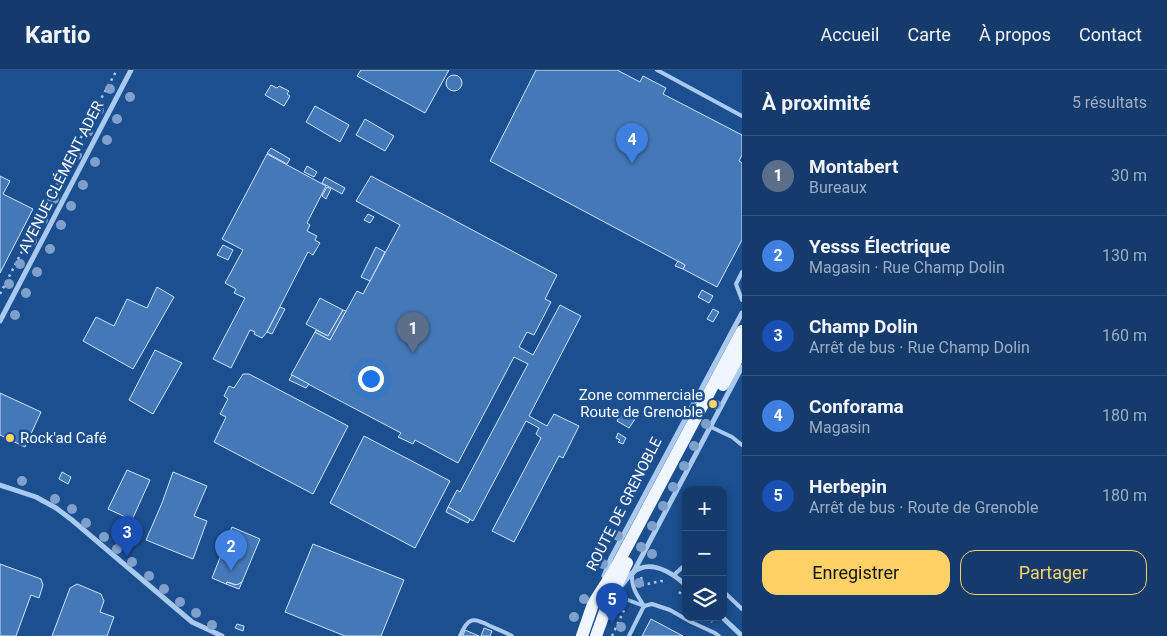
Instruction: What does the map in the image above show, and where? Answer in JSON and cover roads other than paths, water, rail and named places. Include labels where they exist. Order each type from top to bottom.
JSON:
[{"type":"main road","name":"ROUTE DE GRENOBLE","points":[[582,636],[593,604],[614,571],[742,331]]},
{"type":"main road","name":"ROUTE DE GRENOBLE","points":[[596,636],[608,603],[640,537],[742,350]]},
{"type":"street","name":"AVENUE CLÉMENT ADER","points":[[0,321],[131,70]]},
{"type":"street","name":"ROUTE DE GRENOBLE","points":[[593,604],[611,558],[742,313]]},
{"type":"street","points":[[608,603],[633,572],[742,367]]},
{"type":"street","points":[[0,485],[36,497],[56,508],[176,610],[192,622],[222,636]]},
{"type":"street","points":[[633,572],[646,566],[658,567],[675,574],[682,580]]},
{"type":"street","points":[[726,621],[742,636]]},
{"type":"lane","points":[[657,70],[742,116]]},
{"type":"lane","points":[[742,272],[736,284],[742,300]]},
{"type":"lane","points":[[710,427],[732,437],[742,445]]},
{"type":"lane","points":[[675,574],[682,568]]},
{"type":"lane","points":[[633,572],[631,582],[644,606]]},
{"type":"lane","points":[[727,595],[742,609]]},
{"type":"lane","points":[[608,603],[628,600],[644,606],[652,604],[670,610],[719,636]]},
{"type":"lane","points":[[629,636],[644,606]]},
{"type":"lane","points":[[460,636],[464,626],[470,621],[477,620],[512,636]]},
{"type":"place","name":"Conforama","points":[[632,164]]},
{"type":"place","name":"Montabert","points":[[413,353]]},
{"type":"place","name":"Zone commerciale Route de Grenoble","points":[[713,404]]},
{"type":"place","name":"Rock'ad Café","points":[[10,438]]},
{"type":"place","name":"Champ Dolin","points":[[127,557]]},
{"type":"place","name":"Yesss Électrique","points":[[231,571]]},
{"type":"place","name":"Herbepin","points":[[612,624]]}]
